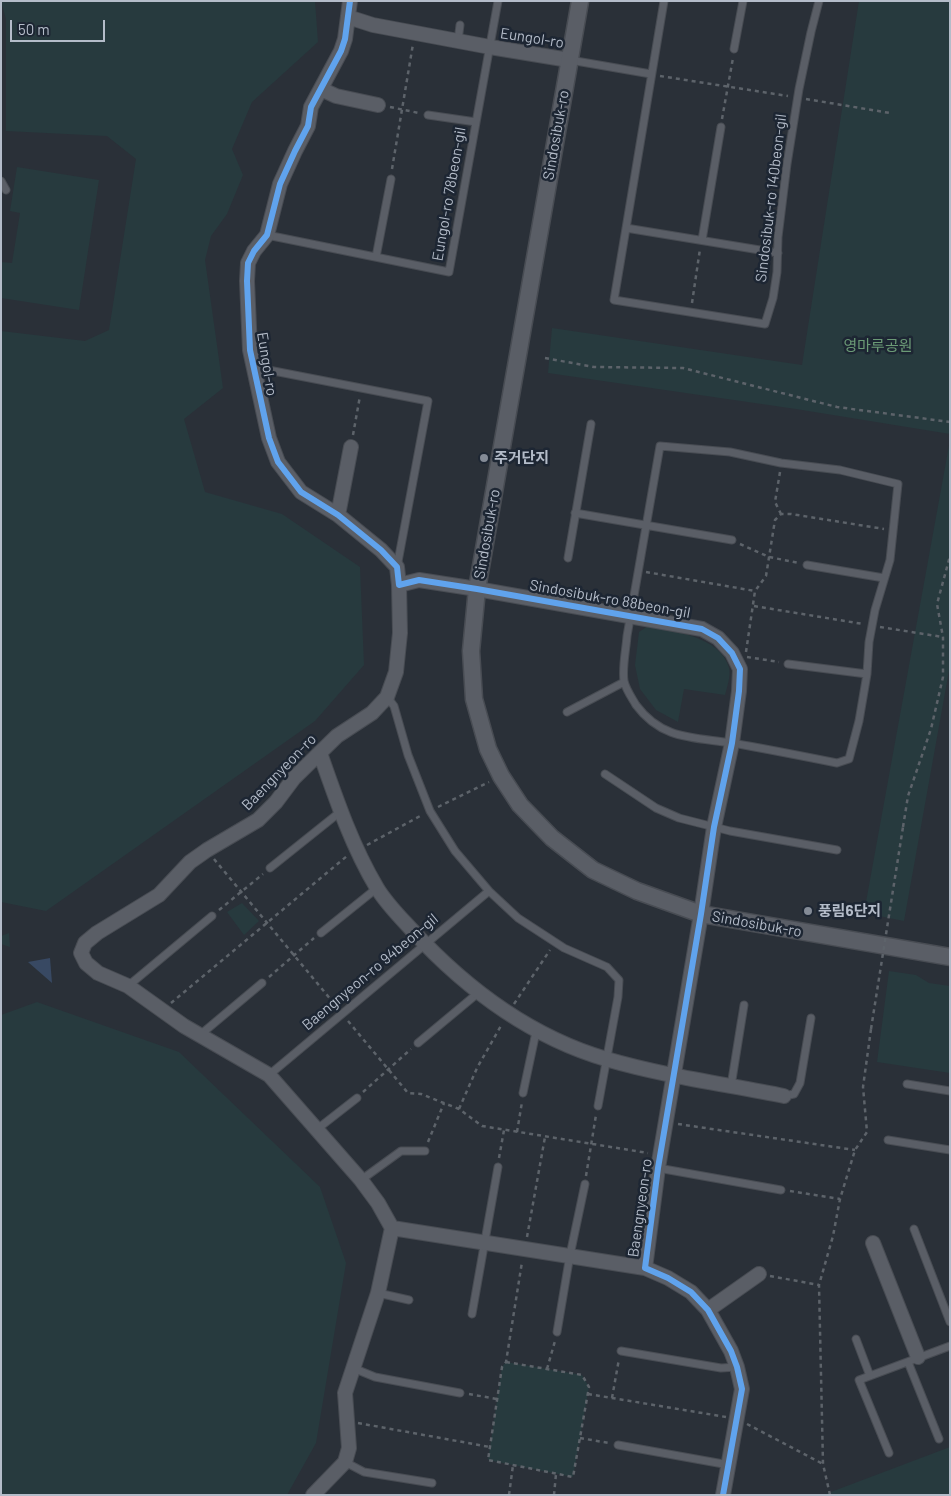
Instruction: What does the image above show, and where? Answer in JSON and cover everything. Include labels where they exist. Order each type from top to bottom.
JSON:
[{"type":"street","name":"Eungol-ro","points":[[350,1],[341,51],[311,107],[308,126],[280,184],[267,235],[254,251],[248,263],[250,350],[252,367],[269,438],[278,462],[301,492],[338,515],[381,550],[397,567]]},
{"type":"street","name":"Sindosibuk-ro","points":[[580,1],[477,589],[471,651],[474,700],[488,749],[501,776],[520,805],[552,838],[593,870],[636,890],[701,914],[950,957]]},
{"type":"street","name":"Eungol-ro","points":[[348,16],[373,25],[569,60]]},
{"type":"street","points":[[321,89],[336,96],[378,105]]},
{"type":"street","points":[[338,515],[351,447]]},
{"type":"street","points":[[397,567],[399,585],[419,580],[477,589]]},
{"type":"street","name":"Baengnyeon-ro","points":[[392,1228],[378,1203],[361,1180],[269,1075],[200,1035],[128,986],[98,973],[86,963],[81,953],[85,943],[97,932],[159,895],[190,862],[258,820],[276,802],[294,778],[337,736],[372,712],[386,697],[396,672],[399,643],[399,585]]},
{"type":"street","name":"Sindosibuk-ro 88beon-gil","points":[[477,589],[702,629],[718,638],[732,652],[740,670]]},
{"type":"street","points":[[701,914],[714,827],[732,743],[740,670]]},
{"type":"street","points":[[320,753],[340,812],[377,888],[386,901],[425,944],[478,993],[536,1032],[606,1059],[674,1076],[784,1096]]},
{"type":"street","name":"Baengnyeon-ro","points":[[701,914],[658,1168],[645,1268],[668,1278],[690,1292],[708,1310],[731,1351],[737,1366],[742,1389],[724,1495]]},
{"type":"street","points":[[313,1495],[345,1462],[349,1448],[345,1393],[378,1293],[392,1228],[645,1268]]},
{"type":"street","points":[[873,1243],[913,1360]]},
{"type":"street","points":[[708,1310],[759,1274]]},
{"type":"lane","name":"Eungol-ro","points":[[490,47],[498,1]]},
{"type":"lane","name":"Sindosibuk-ro 140beon-gil","points":[[664,1],[614,300],[765,324],[773,298],[777,272],[787,164],[797,98],[819,1]]},
{"type":"lane","points":[[734,49],[743,1]]},
{"type":"lane","points":[[458,41],[460,25]]},
{"type":"lane","name":"Eungol-ro 78beon-gil","points":[[376,257],[449,272],[490,47]]},
{"type":"lane","points":[[569,60],[652,74]]},
{"type":"lane","name":"Eungol-ro 78beon-gil","points":[[428,115],[476,122]]},
{"type":"lane","points":[[702,240],[721,128]]},
{"type":"lane","points":[[267,235],[376,257],[391,179]]},
{"type":"lane","points":[[1,182],[6,190]]},
{"type":"lane","points":[[626,228],[778,253]]},
{"type":"lane","points":[[252,367],[428,401],[397,567]]},
{"type":"lane","points":[[568,558],[591,424]]},
{"type":"lane","name":"Sindosibuk-ro 88beon-gil","points":[[660,446],[730,452],[781,463],[840,470],[898,484],[890,560],[872,625],[867,674],[859,721],[850,759],[837,763],[732,743],[680,736],[663,730],[645,717],[624,682],[624,666],[631,616],[660,446]]},
{"type":"lane","points":[[576,513],[732,540]]},
{"type":"lane","points":[[807,565],[884,578]]},
{"type":"lane","points":[[788,664],[867,674]]},
{"type":"lane","points":[[567,712],[624,682]]},
{"type":"lane","points":[[386,697],[394,706],[408,755],[430,811],[455,851],[489,891],[518,918],[564,948],[607,967],[619,980],[618,997],[598,1106]]},
{"type":"lane","points":[[605,774],[656,808],[679,818],[714,827],[837,850]]},
{"type":"lane","points":[[270,868],[340,812]]},
{"type":"lane","points":[[321,933],[377,888]]},
{"type":"lane","name":"Baengnyeon-ro 94beon-gil","points":[[269,1075],[489,891]]},
{"type":"lane","points":[[128,986],[212,916]]},
{"type":"lane","points":[[200,1035],[262,983]]},
{"type":"lane","points":[[418,1043],[478,993]]},
{"type":"lane","points":[[731,1086],[744,1005]]},
{"type":"lane","points":[[784,1096],[794,1094],[800,1083],[811,1018]]},
{"type":"lane","points":[[523,1093],[536,1032]]},
{"type":"lane","points":[[907,1084],[950,1091]]},
{"type":"lane","points":[[316,1130],[357,1098]]},
{"type":"lane","points":[[888,1140],[950,1150]]},
{"type":"lane","points":[[361,1180],[401,1152],[425,1151]]},
{"type":"lane","points":[[472,1314],[498,1167]]},
{"type":"lane","name":"Baengnyeon-ro","points":[[658,1168],[781,1190]]},
{"type":"lane","points":[[557,1332],[585,1184]]},
{"type":"lane","points":[[914,1229],[950,1322]]},
{"type":"lane","points":[[378,1293],[409,1300]]},
{"type":"lane","points":[[856,1339],[870,1376]]},
{"type":"lane","points":[[889,1453],[859,1380],[950,1346]]},
{"type":"lane","points":[[621,1351],[721,1368],[737,1366]]},
{"type":"lane","points":[[913,1360],[939,1439]]},
{"type":"lane","points":[[353,1368],[375,1377],[460,1393]]},
{"type":"lane","points":[[618,1445],[729,1465]]},
{"type":"lane","points":[[345,1462],[364,1472],[432,1483]]},
{"type":"path","points":[[391,179],[415,33]]},
{"type":"path","points":[[721,128],[734,49]]},
{"type":"path","points":[[652,74],[890,113]]},
{"type":"path","points":[[378,105],[428,115]]},
{"type":"path","points":[[691,312],[702,240]]},
{"type":"path","points":[[545,358],[594,367],[683,368],[838,407],[950,422]]},
{"type":"path","points":[[351,447],[361,388]]},
{"type":"path","points":[[781,463],[775,502],[781,514]]},
{"type":"path","points":[[740,670],[746,656],[755,590],[766,576],[774,520],[781,514],[791,514],[893,531]]},
{"type":"path","points":[[732,540],[769,558],[807,565]]},
{"type":"path","points":[[830,1495],[823,1464],[819,1285],[854,1150],[866,1132],[863,1088],[870,1029],[908,796],[931,729],[942,677],[943,637],[937,604],[950,556]]},
{"type":"path","points":[[639,570],[755,590]]},
{"type":"path","points":[[754,606],[943,637]]},
{"type":"path","points":[[746,656],[788,664]]},
{"type":"path","points":[[162,1010],[348,855],[501,776]]},
{"type":"path","points":[[212,916],[270,868]]},
{"type":"path","points":[[262,983],[321,933]]},
{"type":"path","points":[[357,1098],[418,1043]]},
{"type":"path","points":[[517,1132],[523,1093]]},
{"type":"path","points":[[425,1151],[444,1103]]},
{"type":"path","points":[[585,1184],[598,1106]]},
{"type":"path","points":[[666,1123],[854,1150]]},
{"type":"path","points":[[498,1167],[504,1130]]},
{"type":"path","points":[[781,1190],[840,1199]]},
{"type":"path","points":[[759,1274],[819,1285]]},
{"type":"path","points":[[547,1369],[557,1332]]},
{"type":"path","points":[[612,1398],[621,1351]]},
{"type":"path","points":[[506,1362],[547,1369],[582,1375],[589,1387],[573,1477],[488,1460],[502,1367],[506,1362]]},
{"type":"path","points":[[460,1393],[497,1399]]},
{"type":"path","points":[[588,1394],[737,1419],[823,1464]]},
{"type":"path","points":[[347,1421],[490,1447]]},
{"type":"path","points":[[580,1438],[618,1445]]},
{"type":"path","points":[[509,1495],[513,1465]]},
{"type":"path","points":[[554,1495],[556,1473]]},
{"type":"green space","points":[[1,1],[315,1],[318,42],[252,102],[232,149],[243,175],[227,214],[211,236],[205,260],[223,388],[184,419],[205,492],[282,514],[360,567],[364,665],[315,721],[46,911],[1,902],[1,331],[85,341],[109,330],[136,159],[107,136],[6,131],[6,19]]},
{"type":"green space","name":"영마루공원","points":[[859,1],[950,1],[950,434],[796,409],[548,373],[552,328],[802,365]]},
{"type":"green space","points":[[17,167],[99,180],[79,310],[1,298],[1,262],[12,263],[20,213],[10,211]]},
{"type":"green space","points":[[950,440],[950,665],[904,921],[864,913]]},
{"type":"green space","points":[[648,626],[695,637],[717,649],[729,668],[725,695],[684,689],[678,722],[656,710],[640,689],[635,665],[639,632]]},
{"type":"green space","points":[[242,903],[259,921],[244,935],[227,912]]},
{"type":"green space","points":[[9,933],[10,947],[1,944],[1,936]]},
{"type":"green space","points":[[889,971],[916,975],[929,983],[950,986],[950,1073],[877,1062]]},
{"type":"green space","points":[[37,1002],[179,1052],[320,1187],[346,1263],[316,1443],[287,1495],[1,1495],[1,1015]]},
{"type":"green space","points":[[506,1362],[582,1375],[589,1387],[573,1477],[488,1460],[502,1367]]},
{"type":"green space","points":[[950,1447],[950,1495],[823,1495]]},
{"type":"water","points":[[50,958],[52,983],[28,962]]},
{"type":"cycle path","points":[[350,1],[345,39],[341,51],[311,107],[308,126],[280,184],[267,235],[254,251],[248,263],[250,350],[269,438],[278,462],[301,492],[338,515],[381,550],[397,567],[399,585],[419,580],[702,629],[718,638],[732,653],[740,669],[732,743],[714,827],[658,1168],[645,1268],[668,1278],[691,1292],[708,1310],[731,1351],[737,1367],[742,1389],[723,1495]]},
{"type":"place","name":"주거단지","points":[[484,458]]},
{"type":"place","name":"풍림6단지","points":[[808,911]]}]
